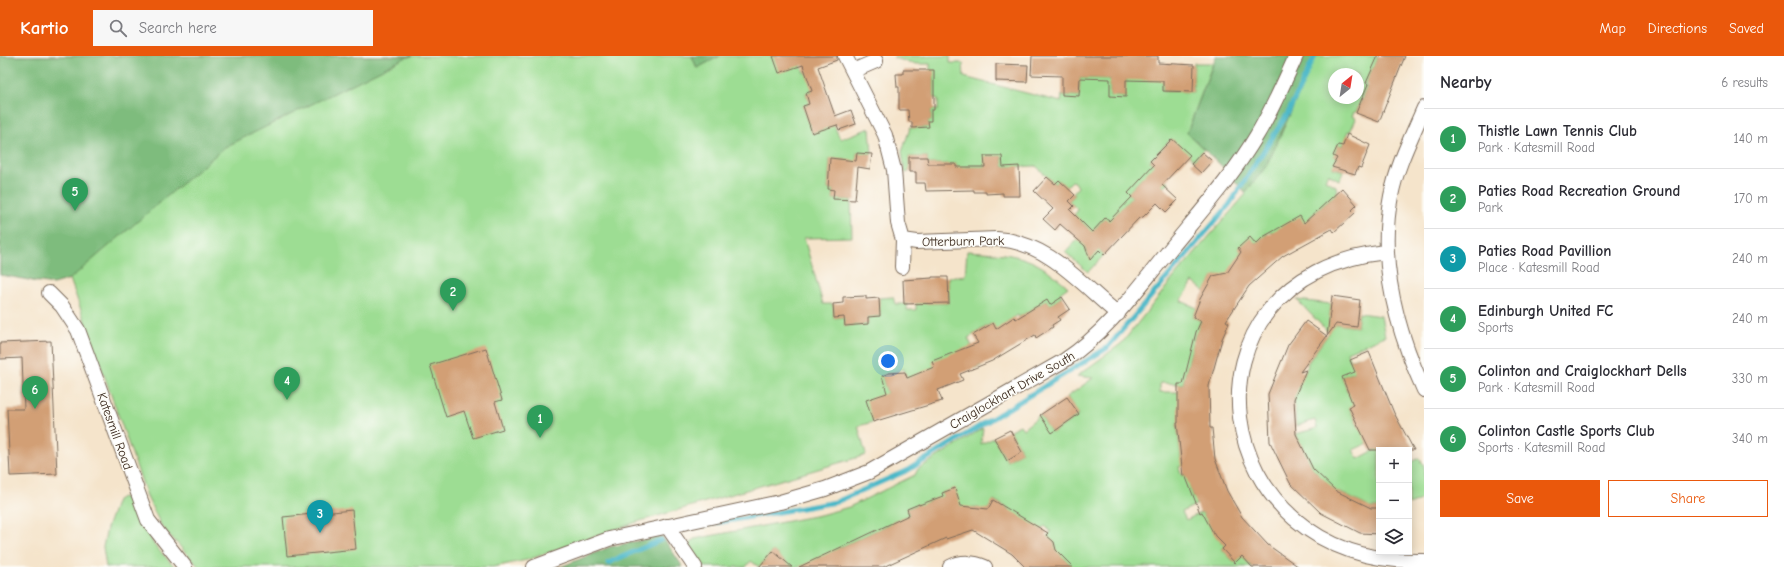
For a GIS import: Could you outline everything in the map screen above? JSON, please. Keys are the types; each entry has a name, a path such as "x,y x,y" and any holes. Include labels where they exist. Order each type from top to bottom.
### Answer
{"street":[{"name":"Otterburn Park","path":"845,56 885,135 894,170 898,223 903,240 902,267"},
{"name":"Craiglockhart Drive South","path":"667,526 780,502 825,489 869,472 1065,360 1094,338 1118,314 1237,165 1257,135 1275,103 1296,56"},
{"path":"853,70 876,61"},
{"path":"1423,383 1409,354 1394,301 1386,252 1388,211 1391,194 1403,158 1424,108"},
{"name":"Otterburn Park","path":"903,240 917,242 997,239 1023,243 1043,252 1059,262 1118,314"},
{"path":"1386,252 1352,258 1319,271 1299,284 1277,304 1257,333 1244,365 1238,400 1240,435 1249,464 1259,485 1280,513 1306,536 1338,553 1360,560 1390,564 1424,561"},
{"name":"Katesmill Road","path":"49,293 62,306 78,330 148,520 185,567"},
{"path":"534,567 609,539 667,526 695,567"},
{"path":"950,567 965,563 974,563 985,567"}],"green space":[{"path":"0,56 692,56 697,68 720,56 773,56 801,65 804,73 814,68 820,88 806,93 809,104 803,106 812,133 834,125 840,139 870,128 872,154 857,153 856,167 849,160 830,159 828,189 834,190 833,199 851,200 852,237 804,238 823,304 833,304 834,318 844,317 845,326 868,324 868,317 880,316 879,298 893,297 895,304 907,304 907,310 916,310 916,303 949,303 948,277 965,276 967,251 998,253 1022,258 1044,268 1068,287 1060,293 1062,297 1050,305 1047,300 1019,317 1018,315 996,329 992,323 968,338 981,366 975,368 934,367 912,394 904,369 882,376 887,393 873,422 858,426 866,455 637,522 527,560 493,567 199,567 162,527 148,499 70,279 36,282 13,276 0,275"},
{"path":"0,56 412,56 405,58 225,147 70,279 53,284 0,275"},
{"path":"692,56 720,56 697,68"},
{"path":"894,56 950,56 950,63 963,63 964,77 1061,102 1062,95 1079,96 1080,78 1110,79 1110,96 1125,97 1126,80 1163,71 1163,91 1193,92 1194,63 1213,63 1187,133 1204,149 1194,160 1171,139 1150,161 1168,178 1166,180 1169,183 1164,188 1142,178 1128,193 1132,197 1109,222 1105,218 1090,234 1086,244 1088,254 1099,250 1104,255 1088,272 1065,252 1088,228 1074,215 1078,210 1069,201 1075,195 1073,193 1078,187 1075,182 1072,181 1066,187 1059,180 1055,184 1036,166 1003,167 1002,156 985,156 985,167 966,167 956,180 956,164 928,164 927,157 909,157 909,172 905,173 902,152 910,128 928,127 928,121 931,121 931,110 938,110 938,99 934,98 934,77 930,77 930,64 916,64 894,58"},
{"path":"1216,56 1316,56 1267,165 1245,193 1226,170 1187,133"},
{"path":"1316,56 1378,56 1365,86 1367,87 1364,94 1364,68 1328,68 1328,104 1360,104 1356,112 1354,112 1352,116 1356,119 1350,132 1348,131 1342,146 1338,145 1334,156 1337,158 1333,168 1344,171 1339,180 1328,174 1325,180 1336,186 1337,193 1310,217 1315,223 1270,231 1256,244 1250,238 1238,248 1244,254 1224,279 1218,275 1213,277 1209,284 1212,297 1193,282 1181,301 1197,308 1193,317 1201,321 1192,343 1183,384 1160,383 1160,392 1182,392 1183,422 1177,423 1181,458 1189,464 1179,467 1182,476 1192,473 1190,487 1194,498 1201,495 1203,501 1182,512 1186,520 1202,512 1219,540 1225,546 1222,549 1235,563 1242,556 1252,567 1068,567 1070,564 1065,559 1049,552 1055,546 1054,542 1048,539 1040,543 1051,532 1045,526 1033,537 1003,520 1009,509 994,500 976,527 979,508 972,507 968,528 954,489 942,493 945,501 932,500 925,503 922,509 918,504 907,509 909,515 841,547 808,567 791,567 773,551 759,567 751,561 746,567 705,567 690,549 689,545 694,539 820,515 849,507 915,475 918,469 983,428 981,444 994,438 1007,461 1022,452 1010,430 1020,425 1023,429 1040,415 1052,433 1079,415 1067,397 1093,378 1077,376 1122,343 1179,271 1246,194 1245,193 1267,165"},
{"path":"1297,300 1331,304 1329,323 1357,327 1359,313 1381,316 1385,336 1347,352 1350,360 1357,357 1362,369 1342,377 1347,391 1355,388 1361,402 1349,407 1358,426 1377,439 1353,450 1358,459 1376,449 1376,508 1366,508 1367,506 1337,491 1327,505 1331,487 1312,468 1296,434 1317,428 1315,420 1296,426 1294,397 1308,365 1307,364 1329,333"},
{"path":"1419,458 1424,466 1424,498 1412,504 1412,483 1412,462"},
{"path":"122,497 132,500 154,545 175,567 106,567 103,547 107,528 117,500"},
{"path":"662,536 683,567 560,567 610,547"}],"building":[{"path":"773,56 837,56 837,60 818,67 835,116 851,110 856,124 839,130 837,125 812,133 803,106 809,104 806,93 812,91 803,65 779,73"},
{"path":"1032,56 1158,56 1158,63 1194,65 1193,92 1163,91 1163,81 1126,80 1126,97 1110,96 1110,79 1080,78 1079,96 1062,95 1062,76 1031,75"},
{"path":"1378,56 1405,56 1379,122 1356,113 1360,104 1364,104 1364,94 1368,84 1366,83"},
{"path":"996,64 1028,65 1027,82 996,81"},
{"path":"903,70 934,70 934,110 931,110 931,121 928,121 929,127 912,128 912,122 909,122 908,110 899,110 899,87 897,87 896,74 903,74"},
{"path":"1347,134 1370,145 1361,168 1358,167 1355,174 1332,167 1337,158 1333,156 1338,145 1343,146"},
{"path":"1172,139 1190,155 1162,185 1178,200 1166,212 1157,203 1143,217 1139,218 1104,255 1099,250 1090,260 1085,246 1060,224 1055,230 1043,219 1053,209 1034,191 1047,177 1055,184 1059,180 1075,195 1069,201 1074,206 1070,210 1092,232 1105,218 1109,221 1132,197 1128,193 1154,165 1150,161"},
{"path":"1202,152 1212,161 1201,173 1191,164"},
{"path":"857,153 872,154 870,169 858,167 855,200 833,199 834,190 828,189 830,158 856,161"},
{"path":"984,156 1002,156 1003,167 1019,166 1020,196 1003,196 1003,193 986,194 986,192 974,192 974,190 926,191 925,183 916,183 916,172 909,172 909,157 927,157 928,164 956,164 956,167 985,167"},
{"path":"1342,188 1357,205 1352,210 1355,213 1334,232 1332,229 1283,256 1249,286 1226,321 1229,323 1222,339 1209,386 1210,428 1212,428 1215,459 1227,491 1242,517 1268,545 1299,567 1252,567 1242,556 1235,563 1222,549 1225,546 1215,536 1202,512 1200,513 1185,475 1183,476 1177,423 1178,384 1183,384 1196,332 1201,321 1193,317 1200,299 1213,276 1227,273 1241,252 1238,248 1250,237 1256,244 1263,237 1300,216 1304,223"},
{"path":"948,277 949,303 904,304 903,280"},
{"path":"866,296 866,299 879,298 880,316 868,317 868,324 845,326 844,317 834,318 833,304 843,303 843,297"},
{"path":"1332,296 1360,300 1357,327 1336,324 1327,336"},
{"path":"1062,297 1070,309 1058,317 1060,320 1052,325 1053,327 1036,338 1035,335 992,361 960,374 963,380 938,390 942,401 873,422 866,400 887,393 882,376 889,373 905,372 907,378 934,367 932,361 978,343 973,335 993,323 996,329 1014,317 1016,319 1047,300 1050,305"},
{"path":"1306,321 1327,336 1300,372 1306,370 1294,399 1296,434 1313,469 1336,491 1371,508 1376,508 1376,534 1360,533 1321,513 1290,483 1270,442 1268,394 1288,345"},
{"path":"51,341 57,474 10,476 7,409 24,409 22,358 0,359 0,343"},
{"path":"486,348 502,400 495,402 503,429 473,438 464,411 446,417 430,365"},
{"path":"1369,352 1394,413 1414,450 1412,450 1412,447 1376,447 1376,450 1370,450 1349,407 1353,405 1342,377 1355,372 1350,360"},
{"path":"1067,397 1079,414 1052,433 1040,415"},
{"path":"1010,430 1022,452 1007,461 994,438"},
{"path":"955,488 961,506 988,509 993,500 1048,533 1046,535 1054,542 1056,550 1073,567 1025,567 1012,554 973,530 946,538 883,567 799,567 909,515 907,509 943,496 942,493"},
{"path":"352,510 356,549 287,556 283,517"},
{"path":"773,551 792,567 759,567"}],"waterway":[{"path":"705,525 836,502 908,470 1107,348 1229,205 1288,113 1315,56"},
{"path":"608,563 661,540"}],"place":[{"name":"Colinton and Craiglockhart Dells","path":"75,211"},
{"name":"Paties Road Recreation Ground","path":"453,311"},
{"name":"Edinburgh United FC","path":"287,400"},
{"name":"Colinton Castle Sports Club","path":"35,409"},
{"name":"Thistle Lawn Tennis Club","path":"540,438"},
{"name":"Paties Road Pavillion","path":"320,533"}]}
